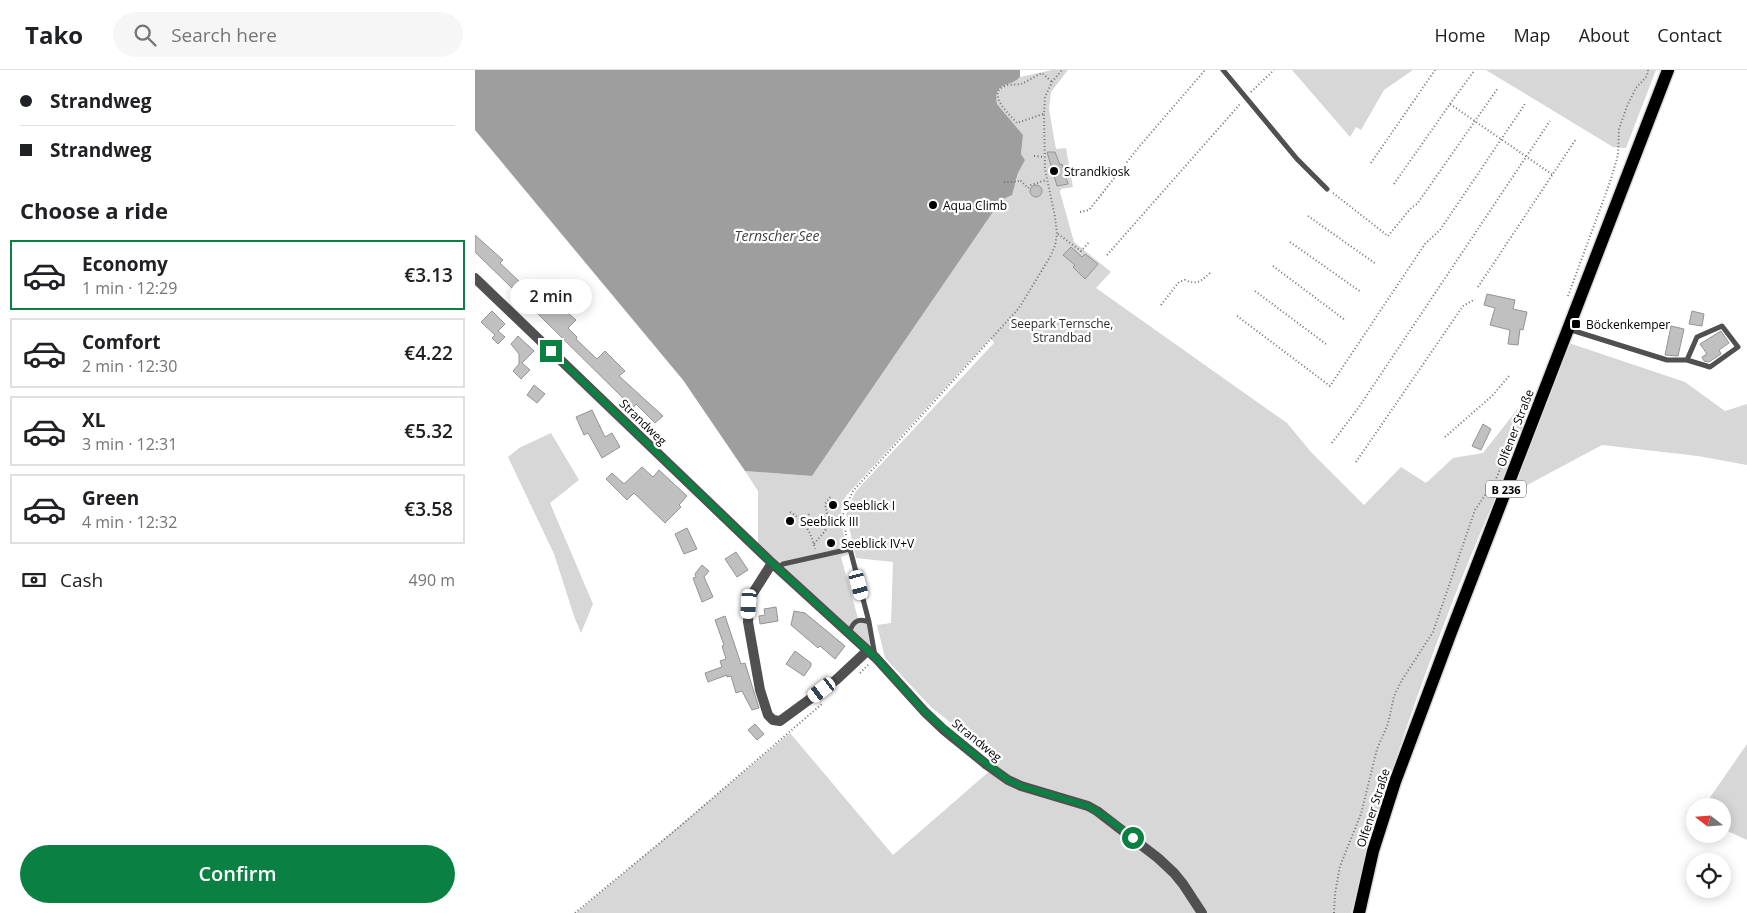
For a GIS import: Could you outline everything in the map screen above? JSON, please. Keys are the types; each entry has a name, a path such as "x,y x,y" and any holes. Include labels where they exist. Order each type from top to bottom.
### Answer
{"main road":[{"name":"Olfener Straße","path":"1359,913 1373,851 1395,782 1668,70"}],"street":[{"name":"Strandweg","path":"475,278 775,565 871,654 924,711 987,765 1008,780 1021,786 1088,806 1107,818 1174,874 1202,913"},
{"path":"775,565 753,593 749,604 748,622 760,690 768,715 773,720 780,721 871,654"}],"lane":[{"path":"1223,70 1297,158 1327,189"},
{"path":"1568,329 1667,360 1687,360 1710,367 1738,347 1722,326 1697,338 1687,360"},
{"path":"775,565 850,549 869,622 871,654"},
{"path":"849,634 855,621 862,619 869,622"}],"path":[{"path":"850,549 846,538 843,513 853,491 1019,308 1055,246 1057,234 1055,217 1046,180 1044,158 1044,114 1045,97 1052,82 1062,70"},
{"path":"1080,212 1089,210 1138,148 1205,70"},
{"path":"1107,255 1246,98 1274,70"},
{"path":"1371,163 1435,70"},
{"path":"1567,298 1610,182 1618,155 1619,129 1627,106 1636,88 1647,76 1648,70"},
{"path":"1394,184 1474,71"},
{"path":"1044,114 1017,123 998,101 999,95 1001,89 1005,86 1020,84 1042,73 1052,82"},
{"path":"1327,189 1388,236 1411,208 1417,204 1498,88"},
{"path":"1450,104 1553,175"},
{"path":"1237,316 1330,386 1425,244 1440,230 1525,104"},
{"path":"1332,443 1359,407 1550,121"},
{"path":"1479,287 1576,139"},
{"path":"1034,156 1044,158"},
{"path":"1004,182 1017,182 1020,180 1028,188 1031,184 1046,180"},
{"path":"1308,216 1377,264"},
{"path":"1057,234 1081,252 1090,241"},
{"path":"1290,242 1361,292"},
{"path":"1273,266 1345,320"},
{"path":"1161,305 1179,282 1185,280 1193,284 1200,283 1211,272"},
{"path":"1255,291 1327,344"},
{"path":"1356,462 1463,306 1475,299"},
{"path":"1445,437 1491,396 1509,376"},
{"path":"1334,913 1339,866 1361,814 1377,749 1388,724 1394,696 1433,632 1475,510 1496,480 1510,445"},
{"path":"814,544 828,528 829,518 825,504 831,496"},
{"path":"790,512 806,524 817,556"},
{"path":"806,524 809,514"},
{"path":"859,674 871,654"},
{"path":"575,913 830,698"}],"green space":[{"name":"Seepark Ternsche, Strandbad","path":"1052,70 1068,70 1051,92 1049,109 1056,149 1066,148 1073,187 1061,189 1060,192 1074,242 1111,272 1096,288 1287,423 1311,452 1364,505 1401,467 1426,483 1453,458 1483,453 1527,397 1536,401 1464,574 1403,736 1360,877 1351,913 576,913 790,733 893,855 1000,762 931,707 885,658 877,625 891,623 893,562 856,558 846,514 856,491 994,343 991,338 846,496 843,503 841,517 849,554 841,557 859,622 867,622 870,646 758,544 758,491 745,471 812,476 1001,199 1016,183 1018,173 1025,160 1021,154 1023,135 997,104 997,91 1020,77"},
{"path":"1292,70 1413,70 1384,90 1361,130 1356,127 1350,137"},
{"path":"1486,70 1656,70 1626,148 1613,147"},
{"path":"1563,341 1685,382 1725,411 1747,404 1747,465 1698,456 1602,445 1503,498"},
{"path":"551,433 579,480 550,503 593,604 581,633 554,554 508,457 519,448"},
{"path":"1747,744 1747,840 1731,833 1731,798 1710,798"}],"water":[{"name":"Ternscher See","path":"475,70 1020,70 1020,77 1000,88 996,96 997,104 1023,135 1021,154 1025,160 1018,173 1012,195 1001,200 812,476 745,471 683,380 475,130"}],"building":[{"path":"1047,152 1055,152 1060,165 1062,164 1068,184 1057,186"},
{"path":"1038,185 1041,186 1041,196 1034,197 1031,196 1030,189 1031,186"},
{"path":"475,235 503,260 500,263 522,284 525,281 557,312 562,308 576,320 568,328 577,337 576,339 597,359 605,351 625,371 619,376 663,416 655,423 636,404 633,408 475,252"},
{"path":"1071,247 1082,257 1085,254 1098,264 1085,279 1073,267 1075,265 1063,255"},
{"path":"1487,294 1515,300 1513,309 1527,312 1523,330 1520,329 1518,345 1508,344 1510,330 1490,325 1495,308 1484,305"},
{"path":"492,311 505,324 498,331 505,337 498,344 492,338 495,335 481,322"},
{"path":"1692,311 1704,314 1702,326 1689,324"},
{"path":"1671,326 1684,329 1678,356 1665,355"},
{"path":"1721,331 1729,343 1719,350 1721,354 1709,362 1704,361 1702,357 1707,354 1700,344"},
{"path":"518,336 534,351 522,363 530,370 521,379 513,371 519,364 519,354 511,344"},
{"path":"534,385 545,394 537,403 527,395"},
{"path":"592,410 605,437 612,433 620,447 602,458 588,433 584,435 576,417"},
{"path":"1483,424 1491,429 1481,450 1472,446"},
{"path":"642,467 653,477 659,470 687,496 679,505 681,507 665,523 634,493 627,500 606,479 612,473 624,484"},
{"path":"687,528 697,549 684,554 675,534"},
{"path":"736,552 748,570 737,577 725,559"},
{"path":"702,565 709,571 704,577 713,597 702,602 693,578 696,577 695,574"},
{"path":"776,607 778,621 760,624 759,616 765,615 764,609"},
{"path":"794,611 805,613 845,646 835,659 820,646 818,648 791,625"},
{"path":"725,616 741,664 745,663 759,708 752,710 742,691 736,693 731,676 727,677 727,675 708,682 705,673 722,667 720,661 726,659 722,646 724,645 715,620"},
{"path":"795,651 811,663 804,676 786,664"},
{"path":"755,724 764,734 757,740 748,730"}],"place":[{"name":"Strandkiosk","path":"1054,171"},
{"name":"Aqua Climb","path":"933,205"},
{"name":"Böckenkemper","path":"1576,324"},
{"name":"Seeblick I","path":"833,505"},
{"name":"Seeblick III","path":"790,521"},
{"name":"Seeblick IV+V","path":"831,543"}],"route":[{"path":"551,351 772,563 876,658 944,730 1008,780 1021,786 1088,806 1133,838"}]}
